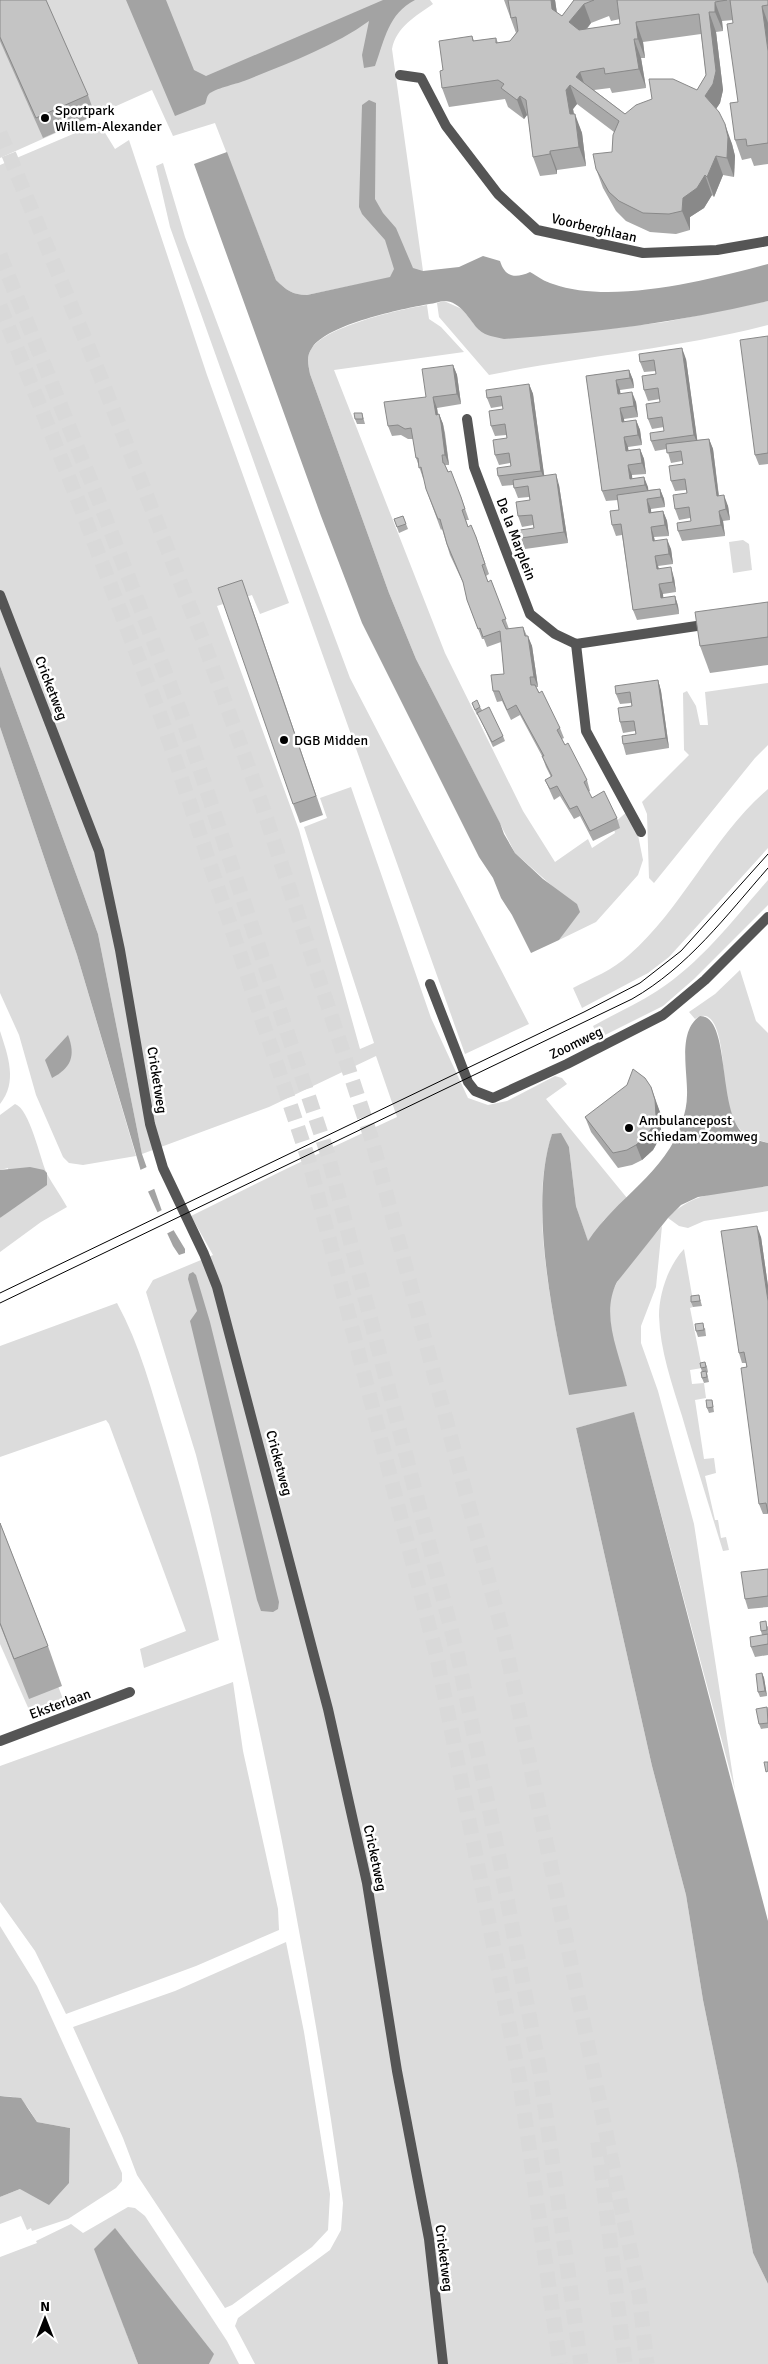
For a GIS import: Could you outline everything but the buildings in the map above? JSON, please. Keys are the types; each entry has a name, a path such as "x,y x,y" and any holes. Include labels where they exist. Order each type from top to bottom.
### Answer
{"street":[{"name":"Voorberghlaan","path":"400,75 421,78 451,134 498,194 537,230 643,254 717,250 768,241"},
{"name":"De la Marplein","path":"467,419 474,467 530,614 555,634 576,644"},
{"name":"Cricketweg","path":"0,595 100,851 120,950 150,1124 163,1168 204,1254 217,1288 328,1709 367,1883 397,2071 429,2239 443,2364"},
{"path":"641,832 586,731 576,644 722,622"},
{"name":"Zoomweg","path":"430,984 468,1082 475,1091 493,1098 567,1064 663,1015 705,980 768,917"},
{"name":"Eksterlaan","path":"0,1741 130,1692"}],"shaded area":[{"path":"0,0 430,0 433,4 402,28 394,41 392,49 423,271 307,295 294,293 287,289 276,280 215,123 173,136 152,90 0,158"},
{"path":"126,0 166,0 194,70 206,76 383,0 415,0 399,12 393,20 375,66 364,68 362,55 369,21 340,39 309,54 244,81 220,88 208,95 205,104 175,116"},
{"path":"369,100 376,103 375,199 383,213 396,228 413,268 423,271 459,267 483,256 500,261 505,270 511,275 515,276 530,272 553,284 577,290 603,292 660,288 690,283 768,264 768,301 703,315 604,330 504,339 482,332 455,304 442,301 384,314 348,325 320,339 309,354 310,374 389,593 416,659 515,853 543,879 577,904 580,912 559,940 531,953 512,915 501,898 493,878 479,857 362,623 321,516 194,164 227,152 276,280 283,287 298,294 307,295 390,277 394,269 385,240 362,214 359,207 362,105"},
{"path":"99,123 115,149 129,140 207,375 289,603 260,614 252,595 217,606 299,830 360,1049 374,1043 304,827 327,818 320,798 351,787 431,1018 468,1098 488,1105 507,1101 555,1076 562,1078 567,1084 546,1099 627,1198 604,1220 588,1242 576,1206 569,1147 552,1135 542,1188 542,1217 547,1277 562,1361 627,1386 613,1340 609,1303 621,1276 662,1226 656,1287 641,1326 641,1343 658,1391 694,1524 735,1790 634,1413 576,1428 652,1766 686,1895 703,2000 753,2253 768,2284 768,2364 255,2364 235,2326 238,2318 330,2250 341,2230 343,2203 301,1940 267,1766 196,1455 146,1292 153,1280 213,1255 191,1216 397,1117 376,1056 269,1107 142,1154 98,934 0,666 0,165"},
{"path":"163,163 185,237 350,678 529,1024 465,1054 170,227 156,166"},
{"path":"444,301 462,309 480,331 599,330 665,322 768,301 768,325 698,340 489,375 439,317 437,303"},
{"path":"427,305 429,319 441,327 464,352 334,370 445,653 523,811 555,862 588,839 592,848 615,833 613,824 630,809 634,815 643,860 638,875 596,922 559,940 564,932 560,893 515,853 416,659 389,593 310,374 309,354 320,340 365,320"},
{"path":"743,540 749,544 752,570 733,573 729,542"},
{"path":"0,666 98,934 142,1154 162,1211 185,1249 185,1253 179,1255 145,1185 77,955 0,727"},
{"path":"768,683 768,745 755,758 654,883 649,878 647,814 642,802 689,755 684,750 683,693 687,691 696,706 700,725 708,725 705,692"},
{"path":"0,727 77,955 136,1156 83,1165 69,1163 63,1157 36,1095 19,1035 0,993"},
{"path":"768,789 768,848 669,957 648,973 582,1008 573,988 616,965 648,936 666,916 731,828"},
{"path":"768,880 768,905 694,979 663,1006 599,1038 593,1026 649,996 673,980 716,940"},
{"path":"740,970 756,1021 768,1033 768,1143 746,1134 736,1124 730,1111 725,1087 722,1054 716,1028 711,1020 704,1016 695,1019 689,1012 715,994"},
{"path":"700,1016 710,1020 716,1031 730,1105 735,1121 746,1135 755,1140 768,1143 768,1186 698,1197 681,1205 668,1218 617,1282 612,1295 610,1307 613,1334 627,1386 569,1395 551,1299 543,1229 542,1195 545,1163 552,1134 561,1133 569,1147 576,1206 588,1241 612,1211 653,1171 675,1140 687,1102 685,1052 688,1031"},
{"path":"0,1031 8,1059 10,1078 9,1087 0,1104"},
{"path":"68,1035 72,1049 70,1061 64,1070 52,1078 45,1060"},
{"path":"15,1104 20,1108 30,1124 47,1174 67,1207 41,1222 0,1252 0,1218 14,1207 8,1168 0,1170 0,1115"},
{"path":"30,1167 44,1170 47,1173 47,1185 0,1218 0,1170"},
{"path":"768,1186 768,1211 704,1221 688,1228 679,1226 668,1218 689,1202 701,1197 714,1193"},
{"path":"684,1249 693,1301 693,1307 690,1308 702,1368 690,1370 692,1384 704,1383 706,1398 695,1400 704,1459 714,1458 716,1473 705,1476 715,1520 718,1520 721,1538 726,1537 729,1550 723,1551 671,1379 660,1329 659,1308 663,1290 673,1264"},
{"path":"193,1272 196,1275 210,1322 279,1602 278,1609 273,1612 261,1611 257,1600 190,1321 197,1311 188,1279 189,1274"},
{"path":"117,1303 139,1352 156,1403 181,1488 219,1640 144,1668 140,1649 186,1631 109,1424 106,1420 0,1457 0,1346"},
{"path":"634,1412 768,1921 768,2284 753,2253 703,2000 686,1895 652,1766 576,1428"},
{"path":"0,1535 63,1699 30,1712 0,1644"},
{"path":"233,1682 243,1751 278,1909 279,1930 196,1966 66,2014 35,1951 0,1902 0,1766"},
{"path":"0,1926 37,1986 122,2173 122,2181 116,2188 68,2219 32,2231 31,2228 27,2230 21,2216 0,2224 0,2197 20,2189 70,2128 37,2122 30,2110 19,2099 0,2096"},
{"path":"286,1942 304,2032 330,2194 328,2230 312,2247 232,2305 225,2308 137,2175 123,2138 73,2027 175,1991"},
{"path":"0,2096 21,2098 37,2122 70,2128 69,2183 49,2205 20,2189 0,2197"},
{"path":"128,2207 135,2208 145,2216 227,2341 239,2364 209,2364 213,2354 115,2229 95,2249 138,2364 0,2364 0,2257 37,2243 36,2241 71,2224 83,2233"},
{"path":"115,2228 214,2354 209,2364 138,2364 94,2249"}],"pier":[{"path":"149,1166 156,1188 145,1193 138,1171"},
{"path":"164,1209 176,1229 164,1235 154,1214"}],"tunnel":[{"path":"0,133 97,368 204,643 260,799 372,1140 504,1638 639,2293 647,2364"},
{"path":"0,255 99,501 181,713 328,1155 457,1652 540,2072 581,2364"},
{"path":"0,306 81,508 162,720 309,1161 437,1657 519,2076 560,2364"},
{"path":"598,2142 625,2364"}],"tram line":[{"path":"0,1293 584,1012 640,983 681,951 768,854"},
{"path":"0,1303 632,999 671,972 689,956 768,868"}],"place":[{"name":"Sportpark Willem-Alexander","path":"45,118"},
{"name":"DGB Midden","path":"284,740"},
{"name":"Ambulancepost Schiedam Zoomweg","path":"629,1128"}]}
